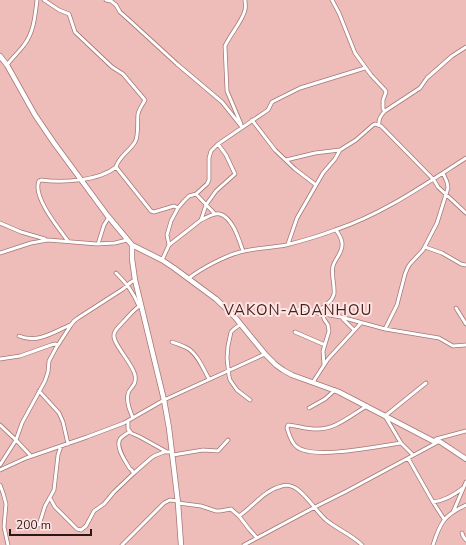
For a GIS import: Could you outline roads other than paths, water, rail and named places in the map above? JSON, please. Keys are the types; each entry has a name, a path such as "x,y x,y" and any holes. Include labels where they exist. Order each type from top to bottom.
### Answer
{"main road":[{"path":"0,56 7,65 44,128 80,180 132,245 162,260 189,278 216,299 241,324 265,354 283,370 292,375 335,390 433,441 439,441 466,459"},
{"path":"132,245 135,280 140,306 164,400 178,502 181,545"}],"street":[{"path":"7,65 24,45 31,33 35,20 37,0"},
{"path":"44,0 58,10 69,14 75,32 112,67 122,74 145,100 138,114 139,119 136,142 123,155 116,167 99,176 80,180 41,180 37,183 40,200 68,241"},
{"path":"106,0 111,0 120,12 177,64 222,102 242,127"},
{"path":"242,127 227,91 225,46 227,40 244,14 246,8 245,0"},
{"path":"332,0 339,13 355,53 386,92 383,100 383,109 385,111"},
{"path":"379,125 379,118 385,111 420,88 427,78 452,56 466,47"},
{"path":"169,245 167,235 178,208 189,196 196,194 207,184 209,180 209,158 211,151 218,144 268,110 272,102 300,88 366,68"},
{"path":"252,120 271,146 316,186"},
{"path":"286,160 315,153 340,150 356,140 373,125 379,125 434,180 438,187 466,213"},
{"path":"201,220 206,205 216,191 235,174 226,155 218,144"},
{"path":"288,244 297,218 323,173 335,159 340,150"},
{"path":"189,278 199,271 223,259 243,251 272,248 288,244 336,230 369,216 434,180 466,158"},
{"path":"116,167 151,211 154,212 170,208 172,206 178,208"},
{"path":"385,330 397,305 408,267 425,247 438,222 448,188 443,173"},
{"path":"196,194 215,214"},
{"path":"162,260 169,245 201,220 215,214 220,214 229,221 235,229 243,251"},
{"path":"98,244 104,225 109,217"},
{"path":"0,223 21,232 48,240"},
{"path":"298,309 309,310 323,308 334,296 332,274 333,264 342,248 340,236 336,230"},
{"path":"0,253 30,243 48,240 98,244 115,243 127,240"},
{"path":"425,247 440,252 461,264 466,265"},
{"path":"116,273 128,285 140,306 114,332 113,336 135,374 135,384 128,394 128,404 133,418"},
{"path":"0,465 16,440 22,423 45,381 50,361 71,324 123,290 135,280"},
{"path":"456,308 466,324"},
{"path":"309,310 312,312 341,317 385,330 435,337 453,346 466,345"},
{"path":"322,314 329,331 323,351 324,365"},
{"path":"341,317 354,330"},
{"path":"313,382 328,359 361,323"},
{"path":"19,336 34,339 71,324"},
{"path":"241,324 231,332 227,358 228,371 230,380 237,390 250,400"},
{"path":"295,332 325,345"},
{"path":"172,342 192,351 209,379"},
{"path":"0,359 20,356 51,345 58,345"},
{"path":"0,470 31,456 105,431 128,421 164,400 265,354"},
{"path":"413,455 401,442 385,416 426,383"},
{"path":"309,408 335,390"},
{"path":"40,391 59,413 63,422 68,444"},
{"path":"367,406 334,426 327,428 318,430 288,425 287,428 296,447 316,453 401,442"},
{"path":"128,421 131,434 171,453"},
{"path":"0,425 31,456"},
{"path":"433,441 466,431"},
{"path":"130,432 120,438 118,443 130,469 134,473"},
{"path":"50,498 55,507 77,529 80,530 86,526 94,511 104,504 114,492 154,456 203,450 218,451 228,440"},
{"path":"244,545 439,441"},
{"path":"39,525 45,506 54,490 58,455 61,446"},
{"path":"408,458 444,519"},
{"path":"453,512 466,482"},
{"path":"0,485 6,504 4,530 8,545"},
{"path":"239,516 262,496 272,490 286,485 297,489 326,520 362,545"},
{"path":"433,502 449,498 463,488"},
{"path":"122,545 164,503 170,500 201,506 220,512 231,509 239,516 257,538"},
{"path":"432,545 444,519 466,505"},
{"path":"0,525 4,519"},
{"path":"462,533 462,536 466,540"}],"district":[{"name":"VAKON-ADANHOU","path":"298,310"}]}
